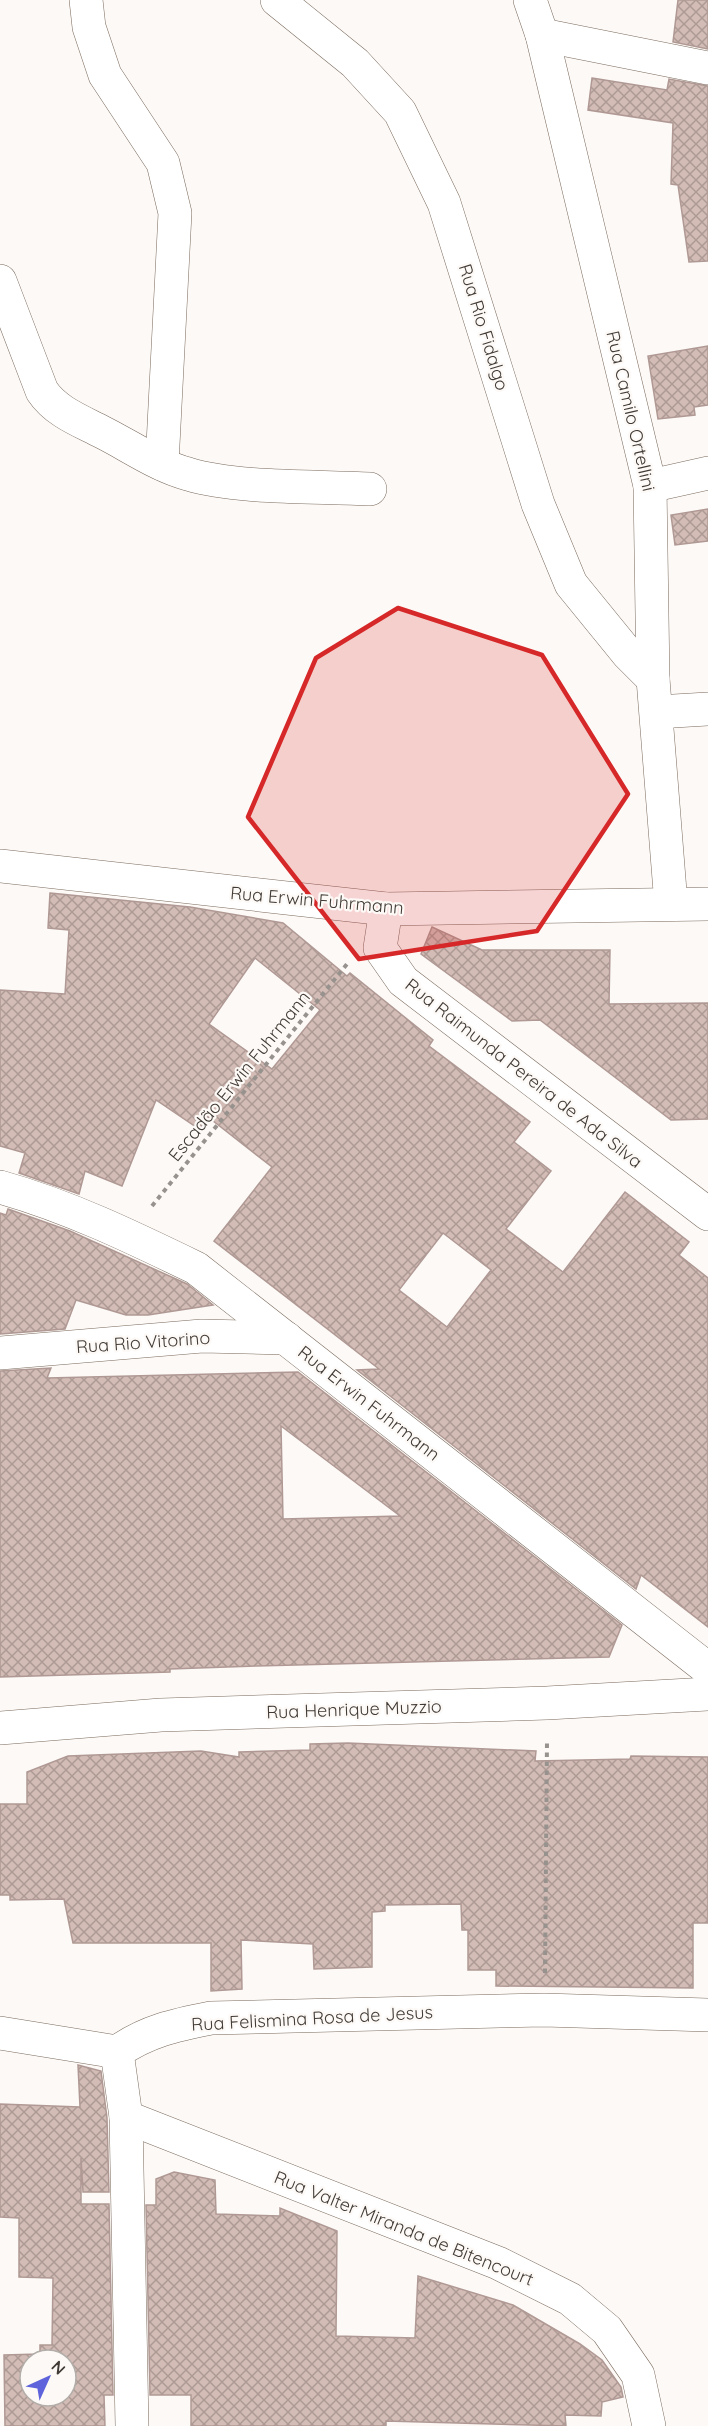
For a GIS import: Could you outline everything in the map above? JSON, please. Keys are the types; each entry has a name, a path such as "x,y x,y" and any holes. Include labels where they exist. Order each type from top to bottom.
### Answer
{"street":[{"path":"86,0 89,27 105,75 163,163 175,213 162,464"},
{"name":"Rua Rio Fidalgo","path":"277,0 355,63 400,112 444,203 477,302 538,504 571,584 628,654 653,680"},
{"name":"Rua Camilo Ortellini","path":"530,0 542,35 650,486 653,680 671,904"},
{"path":"542,35 708,68"},
{"path":"0,281 42,392 48,400 64,412 162,464 189,475 236,482 370,489"},
{"path":"650,486 708,473"},
{"path":"657,711 708,709"},
{"name":"Rua Erwin Fuhrmann","path":"0,866 386,909 708,904"},
{"path":"380,948 386,909"},
{"name":"Rua Raimunda Pereira de Ada Silva","path":"380,948 403,981 708,1214"},
{"name":"Rua Erwin Fuhrmann","path":"0,1187 36,1197 129,1235 196,1268 708,1670"},
{"name":"Rua Rio Vitorino","path":"0,1353 202,1336 286,1338"},
{"name":"Rua Henrique Muzzio","path":"0,1728 161,1715 547,1702 708,1694"},
{"name":"Rua Felismina Rosa de Jesus","path":"117,2052 135,2039 162,2027 211,2018 544,2010 708,2015"},
{"path":"0,2033 117,2052 126,2117 132,2426"},
{"name":"Rua Valter Miranda de Bitencourt","path":"126,2117 498,2263 570,2299 607,2330 638,2375 650,2426"}],"path":[{"name":"Escadão Erwin Fuhrmann","path":"129,1235 354,955 380,948"},
{"path":"544,2010 547,1702"}],"highlighted area":[{"path":"398,608 542,655 628,794 537,931 359,959 248,817 316,658"}],"building":[{"path":"678,0 708,0 708,49 673,42"},
{"path":"592,78 667,90 669,79 708,86 708,261 689,262 678,185 671,184 673,123 588,110"},
{"path":"708,346 708,405 694,407 695,415 658,419 648,356"},
{"path":"708,509 708,541 675,545 671,515"},
{"path":"50,893 190,907 283,923 347,976 350,973 433,1040 429,1046 530,1122 514,1142 551,1171 506,1229 563,1272 625,1192 689,1242 679,1255 708,1278 708,1627 641,1575 636,1589 357,1370 379,1369 214,1241 272,1167 208,1117 199,1129 156,1100 122,1186 85,1171 79,1194 19,1173 25,1153 0,1146 0,990 65,994 69,930 48,928","holes":["255,958 320,1010 272,1069 209,1024","443,1233 491,1270 447,1327 399,1290"]},
{"path":"432,927 482,950 610,950 609,1004 708,1003 708,1119 671,1120 540,1020 512,1021 421,954"},
{"path":"8,1209 70,1231 187,1284 213,1305 148,1315 126,1315 76,1300 65,1329 0,1334 0,1213 6,1215"},
{"path":"51,1368 47,1378 298,1372 622,1625 609,1657 257,1666 170,1669 170,1672 0,1677 0,1371","holes":["281,1426 400,1516 283,1519"]},
{"path":"348,1743 536,1751 535,1761 630,1759 631,1756 708,1757 708,1923 693,1923 693,1988 496,1986 496,1970 468,1970 468,1930 462,1930 461,1904 385,1905 385,1911 372,1912 372,1967 314,1969 313,1944 241,1940 242,1989 211,1991 211,1943 73,1943 64,1899 10,1900 10,1895 0,1895 0,1804 27,1804 27,1772 68,1756 201,1751 239,1757 239,1752 310,1750 310,1744"},
{"path":"78,2065 101,2071 107,2118 109,2192 83,2192 81,2158 81,2204 109,2204 113,2395 104,2395 105,2426 5,2426 4,2355 18,2355 18,2408 78,2408 78,2348 40,2348 40,2345 52,2345 53,2278 19,2277 19,2218 0,2217 0,2104 80,2107"},
{"path":"174,2172 215,2180 216,2214 280,2216 280,2208 337,2231 336,2336 415,2338 418,2276 513,2305 580,2344 602,2360 621,2387 623,2397 602,2402 601,2416 565,2415 566,2426 386,2421 386,2426 191,2426 191,2395 150,2395 146,2205 156,2205 156,2179"}]}
